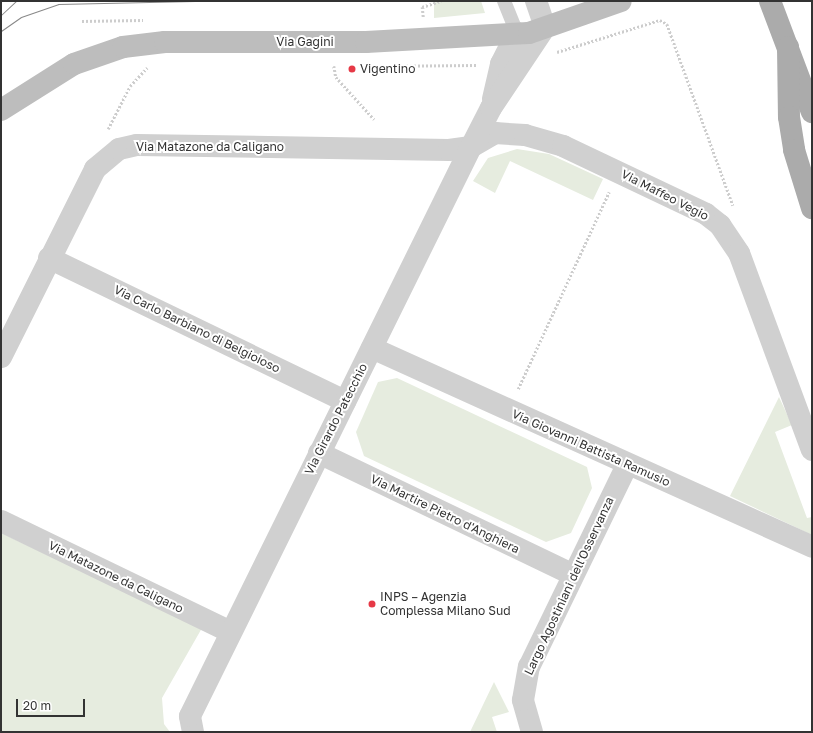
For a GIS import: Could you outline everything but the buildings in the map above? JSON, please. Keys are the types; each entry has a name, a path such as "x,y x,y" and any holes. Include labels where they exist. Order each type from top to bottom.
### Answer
{"main road":[{"path":"770,1 812,112"},
{"path":"788,47 789,117 794,150 812,208"}],"street":[{"path":"536,1 545,27"},
{"name":"Via Gagini","path":"1,110 74,64 123,48 165,42 366,42 517,33 545,27 621,1"},
{"name":"Via Girardo Patecchio","path":"193,732 190,716 471,147 491,108 527,58 545,27"},
{"name":"Via Girardo Patecchio","path":"491,108 500,64 517,33"},
{"name":"Via Maffeo Vegio","path":"471,147 495,133 525,135 563,146 706,214 733,243 812,450"},
{"name":"Via Matazone da Caligano","path":"1,357 49,258 95,169 106,158 125,148 137,145 449,150 471,147"},
{"name":"Via Carlo Barbiano di Belgioioso","path":"49,258 345,400"},
{"name":"Via Giovanni Battista Ramusio","path":"372,348 626,465 812,547"},
{"name":"Via Martire Pietro d'Anghiera","path":"319,453 572,574"},
{"name":"Largo Agostiniani dell'Osservanza","path":"532,732 523,700 523,685 572,574 626,465"},
{"name":"Via Matazone da Caligano","path":"1,521 231,632"}],"lane":[{"path":"504,1 517,33"}],"path":[{"path":"527,58 601,40 660,20"},
{"path":"104,137 140,72 154,64"},
{"path":"366,66 500,64"},
{"path":"328,66 342,66"},
{"path":"334,66 336,77 374,119"},
{"path":"517,391 618,171"}],"shaded area":[{"path":"434,1 481,1 485,13 434,18"},
{"path":"517,149 549,154 603,179 593,200 510,161 495,193 473,181 488,158"},
{"path":"397,378 587,467 592,488 571,533 546,542 364,456 356,432 378,382"},
{"path":"779,397 792,425 775,432 807,518 812,517 812,535 730,496"},
{"path":"1,533 202,628 162,698 164,724 170,732 1,732"},
{"path":"494,682 509,712 492,717 497,732 470,732"}],"tram line":[{"path":"1,15 16,1"},
{"path":"1,31 21,17 58,4 195,1"}],"place":[{"name":"Vigentino","path":"352,69"},
{"name":"INPS – Agenzia Complessa Milano Sud","path":"372,604"}]}
